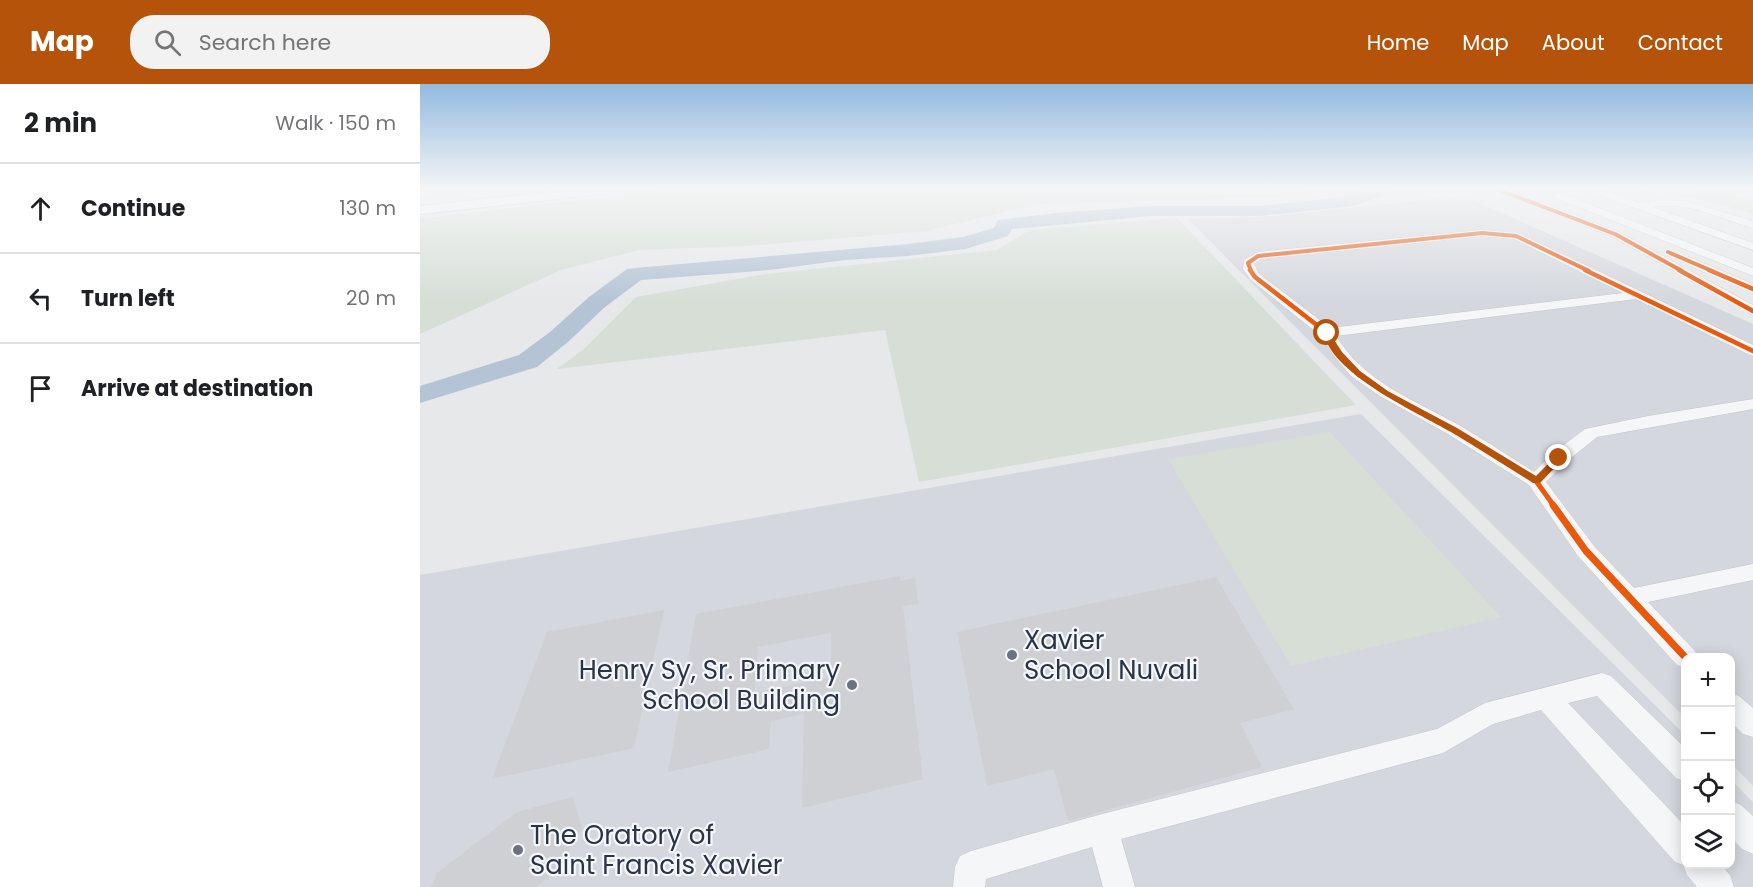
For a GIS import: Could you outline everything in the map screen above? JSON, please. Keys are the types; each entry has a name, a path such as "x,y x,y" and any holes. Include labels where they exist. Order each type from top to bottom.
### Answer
{"street":[{"path":"1573,226 1711,286"},
{"path":"1596,226 1753,289"},
{"path":"1599,226 1644,246 1753,311"},
{"path":"1637,226 1753,272"},
{"path":"1697,226 1753,247"},
{"path":"1682,653 1586,551 1536,481 1473,441 1386,393 1357,373 1339,353 1327,333 1255,277 1248,263 1251,259 1275,254 1458,234 1502,234 1529,241 1753,351"},
{"path":"1327,333 1640,295"},
{"path":"1536,481 1559,458 1592,433 1648,421 1753,404"},
{"path":"1631,597 1753,572"},
{"path":"970,877 1102,829 1443,740 1485,715 1602,684 1681,764"},
{"path":"1546,697 1681,846"},
{"path":"1734,707 1753,725"},
{"path":"1735,819 1753,838"},
{"path":"1102,829 1119,887"},
{"path":"1702,869 1718,887"}],"shaded area":[{"path":"420,226 945,226 926,231 746,246 638,250 561,270 420,334"},
{"path":"1073,226 1185,226 1356,405 919,482 885,330 557,369 584,349 636,297 766,274 997,250 1030,230"},
{"path":"1195,226 1532,226 1753,324 1753,786 1735,767 1735,653 1681,653 1681,714"},
{"name":"Xavier School Nuvali","path":"1361,414 1681,731 1681,869 1735,869 1735,784 1753,802 1753,887 420,887 420,575"},
{"path":"1330,432 1501,617 1291,666 1168,459"}],"building":[{"name":"Henry Sy, Sr. Primary School Building","path":"900,576 900,581 915,578 918,604 903,606 923,779 802,808 804,714 771,721 769,749 668,772 696,614","holes":["831,633 831,677 754,693 758,647"]},
{"path":"1216,577 1294,709 1240,723 1262,767 1068,821 1054,769 987,786 957,632"},
{"path":"664,610 634,748 492,779 547,632"},
{"name":"The Oratory of Saint Francis Xavier","path":"573,797 582,829 556,872 536,887 431,887 437,873 517,812"}],"waterway":[{"path":"420,395 528,361 559,337 597,302 635,274 769,264 845,254 965,243 1001,232 1004,226"}],"cycle path":[{"path":"1596,226 1615,234 1753,311"},
{"path":"1681,653 1586,551 1536,481 1454,430 1386,393 1357,373 1339,353 1327,333 1255,277 1248,263 1258,256 1458,234 1482,233 1516,236 1753,351"},
{"path":"1668,252 1753,289"}],"place":[{"name":"Xavier School Nuvali","path":"1012,655"},
{"name":"Henry Sy, Sr. Primary School Building","path":"852,685"},
{"name":"The Oratory of Saint Francis Xavier","path":"518,850"}],"route":[{"path":"1327,333 1339,353 1357,373 1386,393 1502,458 1536,481 1559,458"}]}
